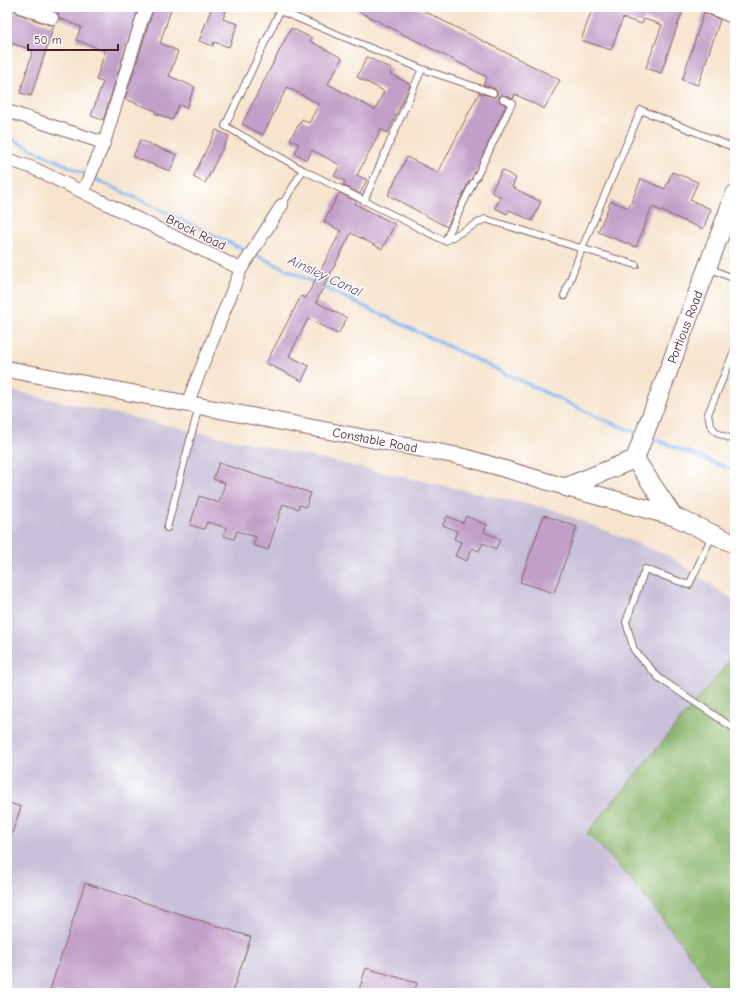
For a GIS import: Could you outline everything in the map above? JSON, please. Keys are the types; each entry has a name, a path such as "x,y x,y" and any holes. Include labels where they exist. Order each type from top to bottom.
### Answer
{"main road":[{"name":"Portious Road","path":"635,459 735,194"},
{"path":"566,487 635,459 673,516"},
{"name":"Constable Road","path":"566,487 673,516 735,544"}],"street":[{"path":"21,7 52,18"},
{"path":"82,192 104,143 140,22 147,7"},
{"path":"709,7 735,18"},
{"path":"7,111 104,143"},
{"name":"Brock Road","path":"7,159 33,168 241,269"},
{"path":"193,405 241,269 282,205"},
{"name":"Constable Road","path":"7,369 464,457 566,487"}],"lane":[{"path":"445,241 303,170 226,126 280,11 422,69 493,94"},
{"path":"364,201 422,69"},
{"path":"445,241 512,103 503,99"},
{"path":"564,296 582,248 641,110 735,148"},
{"path":"282,205 303,170"},
{"path":"445,241 485,219 636,265"},
{"path":"708,267 735,279"},
{"path":"735,349 708,414 710,425 717,433 735,440"},
{"path":"167,528 193,405"},
{"path":"713,534 689,585 645,569 626,622 634,650 659,678 735,729"}],"shaded area":[{"path":"7,390 554,510 669,556 735,601 735,993 7,993"}],"green space":[{"path":"735,654 735,993 714,993 695,962 653,907 621,869 587,833"}],"building":[{"path":"57,7 139,7 103,120 91,116 103,82 96,80 105,51 76,40 81,27 59,18 58,13 55,11"},
{"path":"154,7 172,7 160,43 178,51 169,76 195,87 186,108 179,105 172,120 155,113 156,111 125,99"},
{"path":"212,7 227,7 223,19 238,24 229,47 214,42 213,46 199,41"},
{"path":"350,7 416,7 560,80 544,109 515,94 513,99 503,95 499,97 500,102 506,105 472,179 469,181 447,227 388,195 407,157 438,173 479,93 493,97 497,95 497,92 495,89 483,85 487,77"},
{"path":"593,7 684,7 661,73 646,68 662,25 644,19 642,24 623,18 611,50 581,40"},
{"path":"7,8 15,10 18,14 49,25 54,25 31,96 20,93 33,50 7,42"},
{"path":"704,12 720,20 698,85 682,80"},
{"path":"291,28 312,38 310,41 342,58 328,84 375,110 384,91 357,77 367,57 392,69 390,74 410,84 388,133 381,130 357,175 367,180 360,194 343,185 345,181 334,176 340,165 312,150 307,160 295,153 299,144 290,139 302,119 309,123 319,104 287,87 263,135 242,124"},
{"path":"216,130 229,136 205,183 193,177"},
{"path":"140,140 177,155 170,171 133,157"},
{"path":"502,170 516,178 512,187 541,202 532,221 509,210 507,214 495,208 501,197 491,192"},
{"path":"672,172 698,182 690,200 711,209 703,229 652,207 636,247 598,232 611,201 629,208 641,179 665,189"},
{"path":"339,193 356,201 355,204 395,224 382,249 351,233 316,302 347,318 338,334 308,319 289,356 309,366 302,381 266,363 301,296 306,298 341,231 324,222"},
{"path":"219,463 311,493 306,507 299,505 298,509 283,504 268,550 253,545 256,537 237,531 234,539 224,536 227,528 207,522 204,529 190,525 199,496 219,503 225,483 213,479"},
{"path":"544,515 577,527 554,593 520,582"},
{"path":"447,516 463,523 466,516 487,525 484,532 500,539 496,549 483,543 479,551 472,548 467,561 455,556 461,542 454,539 457,531 443,525"},
{"path":"7,802 21,807 9,842 7,842"},
{"path":"85,883 251,937 232,993 49,993"},
{"path":"366,968 417,983 414,993 358,993"}],"waterway":[{"name":"Ainsley Canal","path":"7,137 597,417 634,432"},
{"name":"Ainsley Canal","path":"654,439 735,471"}]}
